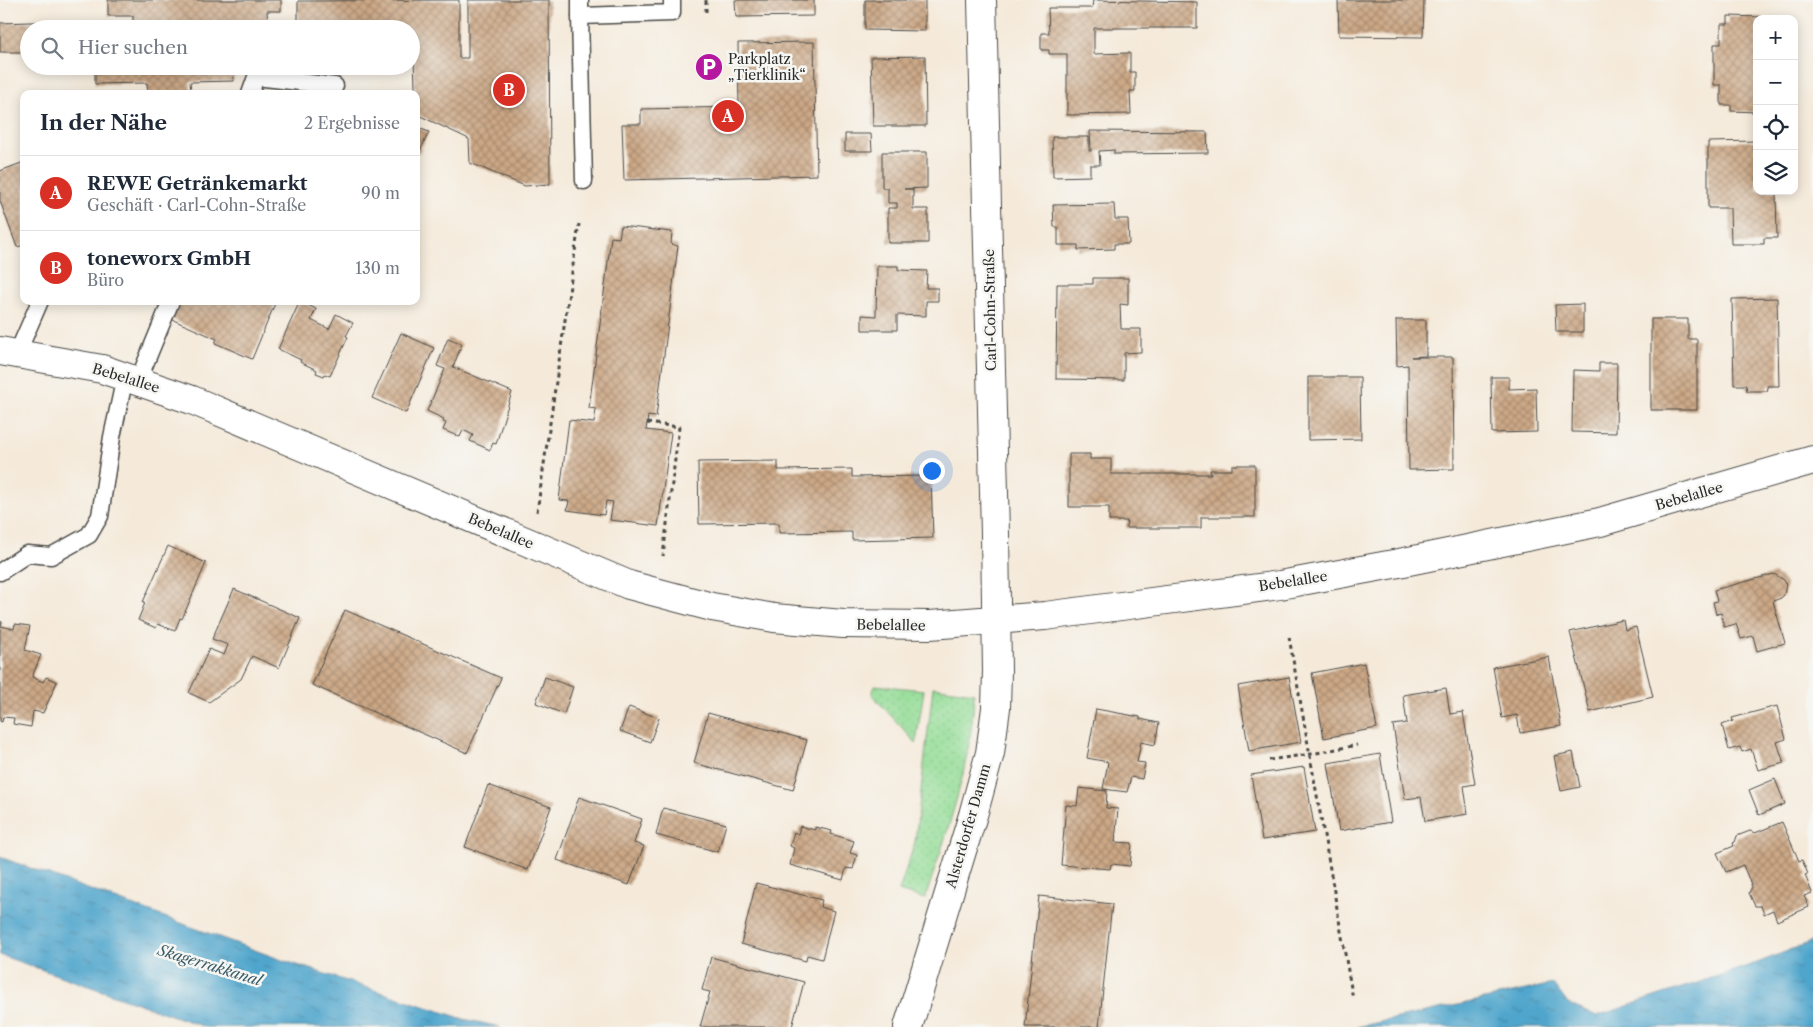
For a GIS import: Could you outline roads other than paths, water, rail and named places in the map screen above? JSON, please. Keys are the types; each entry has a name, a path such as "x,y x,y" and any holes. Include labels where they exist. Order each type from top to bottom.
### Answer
{"street":[{"name":"Carl-Cohn-Straße","path":"982,0 996,620"},
{"name":"Bebelallee","path":"9,353 102,369 192,400 612,578 660,594 712,607 774,618 843,624 903,626 1045,616 1280,584 1409,561 1600,522 1813,460"},
{"name":"Alsterdorfer Damm","path":"908,1027 973,816 990,753 996,708 996,620"}],"lane":[{"path":"584,181 580,8 672,13 672,0"},
{"path":"251,90 256,77 335,86"},
{"path":"9,353 38,305"},
{"path":"0,572 27,554 51,556 89,535 100,516 111,446 132,379 169,305"}],"water":[{"name":"Skagerrakkanal","path":"0,857 282,960 464,1019 500,1027 205,1027 0,955"},
{"path":"1813,941 1813,1027 1357,1027 1553,984 1568,1004 1597,1016 1757,963"}],"place":[{"name":"Parkplatz „Tierklinik“","path":"709,67"},
{"name":"toneworx GmbH","path":"509,90"},
{"name":"REWE Getränkemarkt","path":"728,116"}]}
